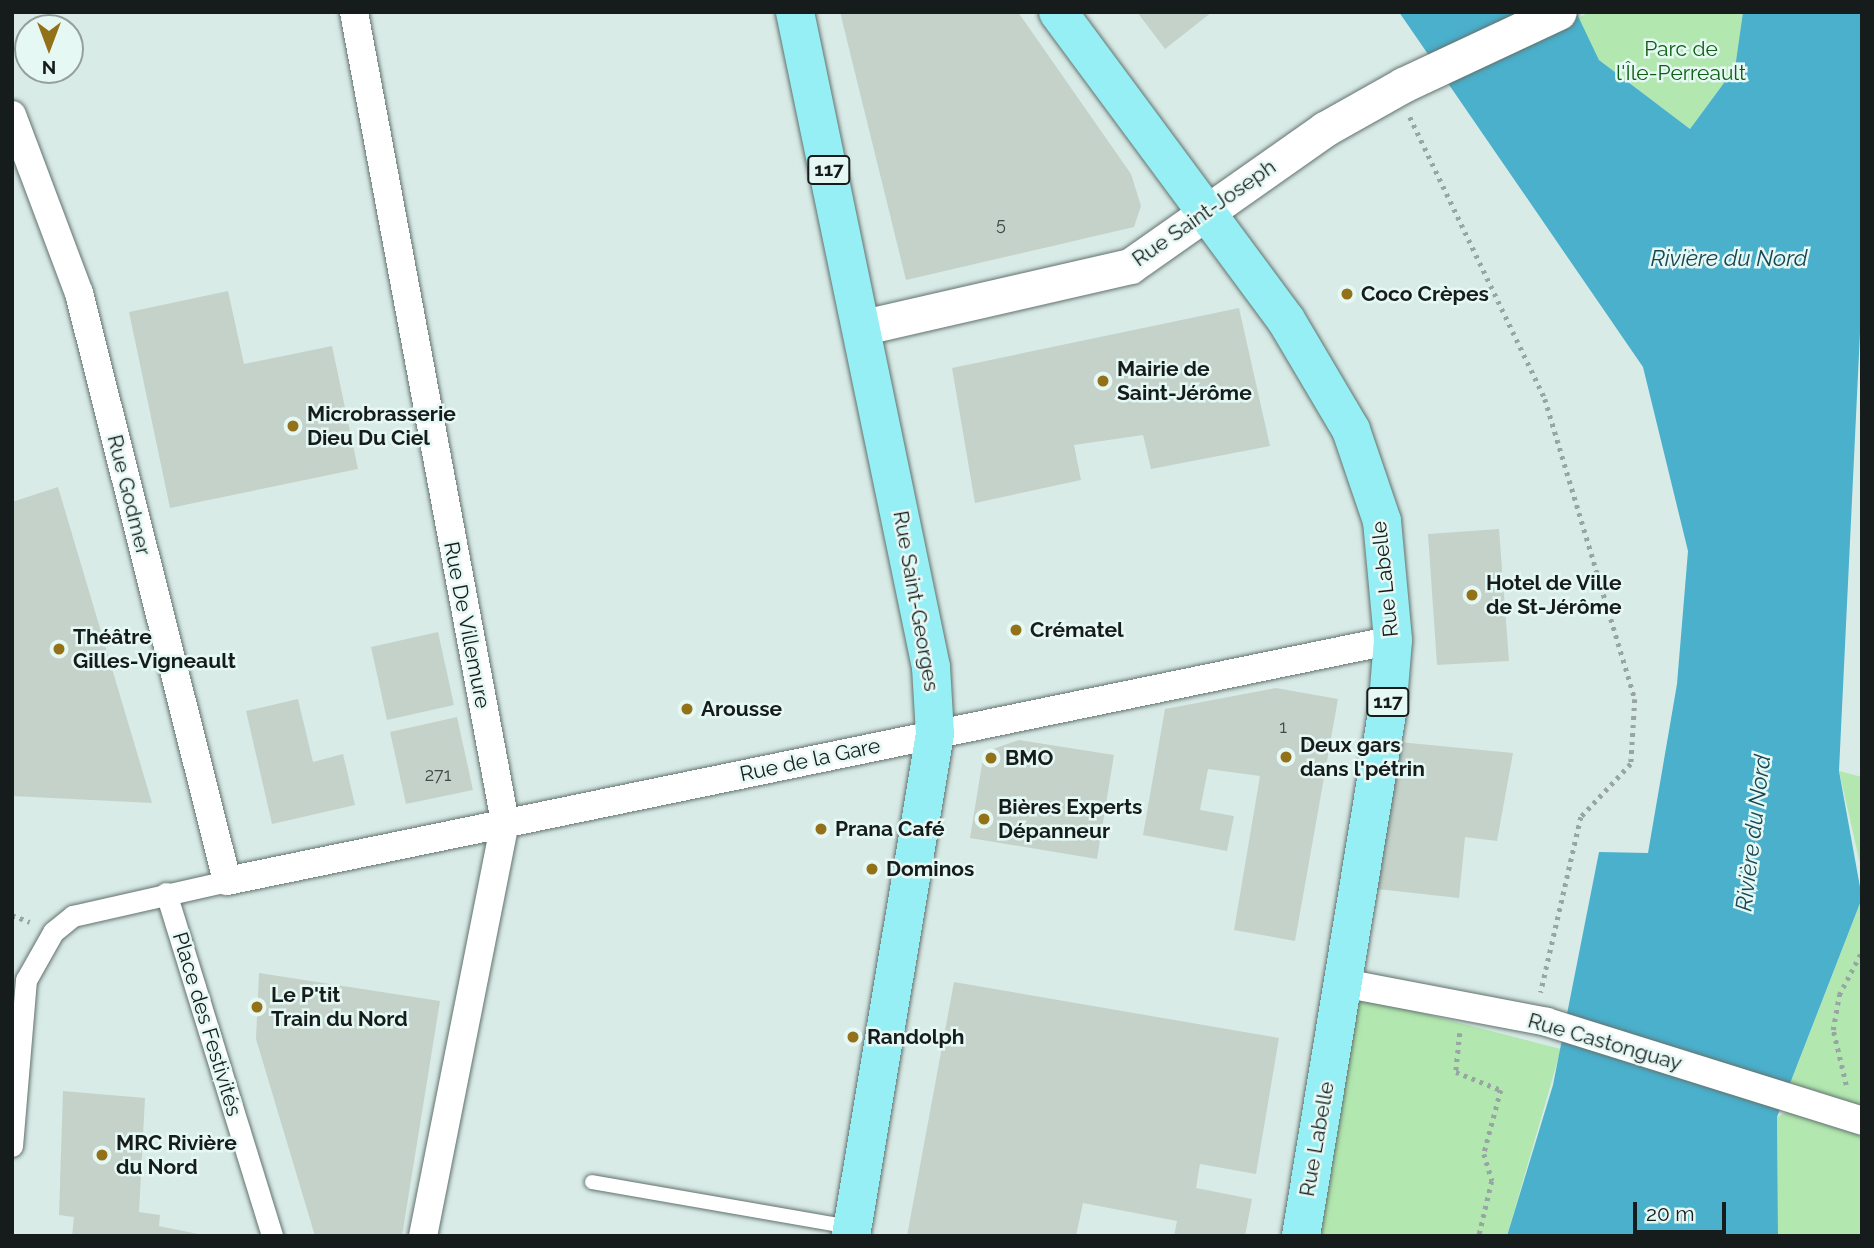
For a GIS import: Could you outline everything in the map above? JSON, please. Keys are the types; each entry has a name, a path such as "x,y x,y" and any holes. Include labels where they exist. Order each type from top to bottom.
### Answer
{"main road":[{"name":"Rue Saint-Georges","path":"795,12 864,327 931,667 935,734 851,1231"},
{"name":"Rue Labelle","path":"1058,12 1204,214 1286,320 1351,430 1382,522 1393,640 1382,762 1301,1236"}],"street":[{"name":"Rue De Villemure","path":"354,12 505,822 424,1236"},
{"name":"Rue Saint-Joseph","path":"864,327 1130,266 1204,214 1403,85 1559,12"},
{"name":"Rue Godmer","path":"12,115 79,293 227,881"},
{"name":"Rue de la Gare","path":"227,881 1393,640"},
{"path":"12,1146 26,980 38,951 73,916 227,881"},
{"name":"Place des Festivités","path":"166,893 272,1236"},
{"name":"Rue Castonguay","path":"1343,983 1541,1021 1851,1117"}],"lane":[{"path":"592,1182 851,1231"}],"path":[{"path":"1424,139 1545,400 1635,699 1631,764 1581,817 1541,1021"},
{"path":"1851,1117 1833,1030 1839,995 1862,951"},
{"path":"1462,1006 1456,1072 1501,1090 1484,1154 1492,1181 1479,1236"}],"green space":[{"name":"Parc de l'Île-Perreault","path":"1590,12 1743,12 1735,68 1690,129 1599,60 1578,18"},
{"path":"1839,771 1862,777 1862,872"},
{"path":"1862,898 1862,1111 1790,1084"},
{"path":"1351,995 1561,1049 1507,1236 1311,1236"},
{"path":"1808,1102 1862,1121 1862,1236 1778,1236 1777,1117"}],"water":[{"name":"Rivière du Nord","path":"1399,12 1576,12 1599,60 1690,129 1735,68 1743,12 1862,12 1862,291 1839,771 1862,898 1777,1117 1778,1236 1507,1236 1553,1085 1599,852 1648,853 1677,684 1688,551 1643,367"}],"building":[{"path":"840,12 1018,12 1131,174 1141,206 1134,227 906,280"},
{"path":"1137,12 1212,12 1165,49"},
{"path":"228,291 244,364 332,346 358,469 170,508 129,312"},
{"path":"1239,308 1270,446 1151,469 1143,435 1074,445 1081,480 975,503 952,368"},
{"name":"Théâtre Gilles-Vigneault","path":"58,487 152,803 12,796 12,502"},
{"path":"1499,529 1509,661 1437,665 1428,534"},
{"path":"438,632 454,705 387,720 371,647"},
{"path":"1276,688 1338,699 1295,941 1234,930 1260,776 1208,769 1200,810 1234,816 1227,851 1143,835 1165,709"},
{"path":"298,699 313,762 343,754 355,805 272,824 246,711"},
{"path":"457,717 473,790 406,804 390,732"},
{"path":"1019,740 1114,755 1097,859 970,838 984,752"},
{"path":"1399,742 1513,753 1497,841 1465,837 1459,898 1377,889"},
{"path":"259,973 440,1001 402,1236 315,1236 256,1039"},
{"path":"954,982 1279,1038 1256,1174 1200,1164 1196,1188 1252,1199 1245,1236 1174,1236 1177,1221 1083,1203 1076,1236 907,1236"},
{"name":"MRC Rivière du Nord","path":"63,1091 145,1098 139,1212 160,1215 159,1226 208,1236 72,1236 74,1217 59,1215"}],"place":[{"name":"Coco Crèpes","path":"1347,294"},
{"name":"Mairie de Saint-Jérôme","path":"1103,381"},
{"name":"Microbrasserie Dieu Du Ciel","path":"293,426"},
{"name":"Hotel de Ville de St-Jérôme","path":"1472,595"},
{"name":"Crématel","path":"1016,630"},
{"name":"Théâtre Gilles-Vigneault","path":"59,649"},
{"name":"Arousse","path":"687,709"},
{"name":"Deux gars dans l'pétrin","path":"1286,757"},
{"name":"BMO","path":"991,758"},
{"name":"Bières Experts Dépanneur","path":"984,819"},
{"name":"Prana Café","path":"821,829"},
{"name":"Dominos","path":"872,869"},
{"name":"Le P'tit Train du Nord","path":"257,1007"},
{"name":"Randolph","path":"853,1037"},
{"name":"MRC Rivière du Nord","path":"102,1155"}]}
